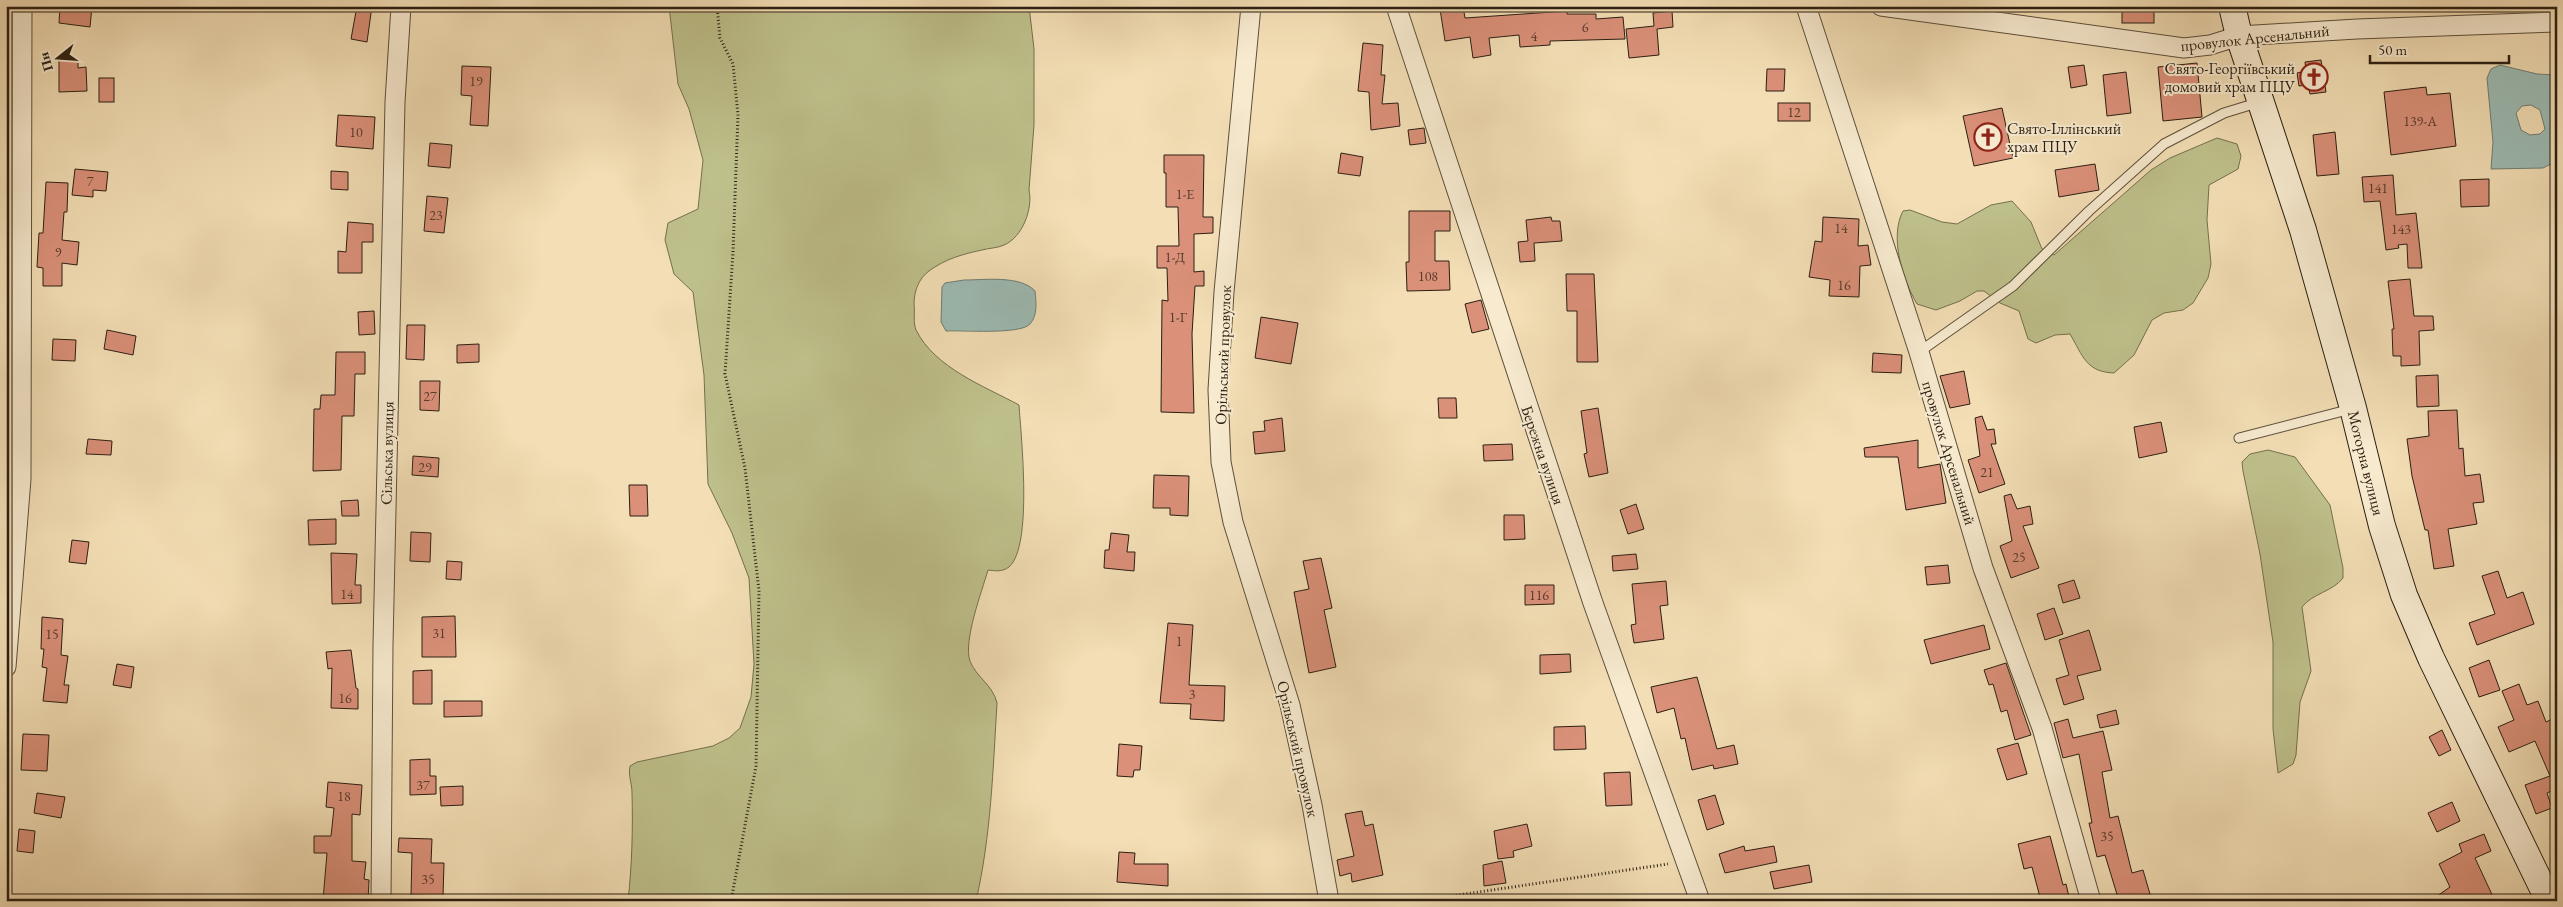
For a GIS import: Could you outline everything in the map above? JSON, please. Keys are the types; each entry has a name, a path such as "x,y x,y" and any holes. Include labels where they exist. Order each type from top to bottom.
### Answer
{"street":[{"path":"6,666 21,479 22,6"},
{"name":"Сільська вулиця","path":"380,901 383,645 394,141 401,6"},
{"name":"Орільський провулок","path":"1251,6 1224,292 1218,390 1221,462 1233,522 1290,705 1312,805 1329,901"},
{"name":"Бережна вулиця","path":"1396,6 1593,603 1700,901"},
{"name":"провулок Арсенальний","path":"1806,6 1919,352 1983,568 2042,728 2091,901"},
{"name":"провулок Арсенальний","path":"1881,6 2184,48 2210,45 2239,36 2546,17"},
{"name":"Моторна вулиця","path":"2232,6 2239,36 2303,230 2353,408 2382,526 2404,595 2431,658 2549,901"}],"lane":[{"path":"1919,352 2013,286 2089,211 2164,144 2224,114 2261,102"},
{"path":"2239,438 2353,408"}],"path":[{"path":"717,6 720,38 733,64 738,115 733,252 725,374 745,468 759,592 756,766 731,901"},
{"path":"1418,901 1686,862"}],"green space":[{"path":"669,6 1029,6 1034,49 1034,125 1030,197 1025,221 1016,236 1004,245 954,257 929,271 920,281 914,299 916,330 935,355 962,375 1019,405 1024,490 1021,537 1016,555 1009,567 996,571 988,570 974,616 969,641 970,661 976,672 992,691 997,703 988,827 976,901 628,901 632,834 630,766 637,762 713,746 729,738 740,728 751,697 754,664 749,578 732,533 708,484 704,375 693,292 674,274 665,240 668,223 698,209 703,160 689,109 678,84"},
{"path":"2217,138 2237,144 2241,156 2238,169 2209,185 2207,220 2211,264 2208,278 2193,303 2183,310 2164,313 2152,320 2134,355 2114,373 2097,370 2091,366 2082,356 2070,334 2055,335 2036,343 2028,339 2019,311 2000,303 1984,291 1977,291 1960,301 1936,310 1917,304 1903,271 1898,246 1897,233 1903,211 1910,210 1942,222 1957,224 1991,205 2012,201 2031,222 2042,249 2054,255 2151,170 2170,158"},
{"path":"2268,450 2295,457 2330,505 2343,568 2343,578 2339,583 2306,602 2302,607 2311,671 2300,702 2296,755 2293,764 2278,773 2273,729 2273,642 2260,554 2242,462 2250,454"}],"water":[{"path":"2500,65 2537,74 2557,75 2557,161 2543,168 2491,169 2493,142 2487,78 2491,69","holes":["2531,105 2540,110 2545,129 2540,134 2530,135 2521,130 2516,113 2522,106"]},
{"path":"964,280 1011,280 1029,286 1035,291 1036,308 1033,320 1030,324 1015,330 946,331 941,322 942,287 945,283"}],"building":[{"path":"60,6 92,6 90,27 59,23"},
{"path":"357,6 372,6 367,42 351,39"},
{"path":"1463,6 1465,18 1567,11 1567,14 1596,14 1596,19 1623,17 1625,39 1550,41 1550,45 1520,47 1519,35 1489,38 1491,55 1473,58 1470,37 1445,41 1440,9"},
{"path":"2122,6 2154,6 2154,23 2122,23"},
{"path":"1672,11 1673,27 1657,29 1659,55 1629,58 1626,29 1654,26 1653,13"},
{"path":"1363,43 1383,45 1381,75 1385,75 1382,104 1398,103 1400,126 1371,130 1369,92 1358,91"},
{"path":"78,59 78,68 86,67 87,91 59,92 59,60"},
{"name":"Свято-Георгіївський домовий храм ПЦУ","path":"2321,60 2326,92 2310,94 2308,85 2299,86 2297,73 2306,71 2305,62"},
{"path":"2197,63 2202,117 2163,121 2158,67"},
{"path":"2084,65 2087,85 2071,88 2068,67"},
{"path":"462,66 491,67 488,126 470,125 472,96 461,95"},
{"path":"1767,69 1785,69 1784,91 1766,91"},
{"path":"2126,72 2131,113 2107,116 2103,75"},
{"path":"99,78 114,78 114,102 99,102"},
{"path":"2426,87 2427,95 2450,93 2456,146 2391,155 2384,92"},
{"path":"1778,103 1810,103 1810,121 1778,121"},
{"name":"Свято-Іллінський храм ПЦУ","path":"2002,108 2013,158 1974,166 1963,116"},
{"path":"338,115 375,117 373,149 336,146"},
{"path":"1424,128 1426,143 1410,145 1408,130"},
{"path":"2335,132 2339,174 2317,176 2313,135"},
{"path":"430,143 452,145 450,168 428,166"},
{"path":"1341,153 1363,157 1360,176 1338,173"},
{"path":"1164,155 1204,155 1203,217 1213,217 1213,233 1194,234 1194,272 1204,271 1204,286 1195,286 1192,334 1194,413 1161,412 1162,300 1168,301 1167,268 1157,268 1157,246 1179,246 1178,207 1166,207"},
{"path":"2095,164 2099,190 2059,197 2055,170"},
{"path":"75,169 108,172 106,191 93,190 93,197 72,195"},
{"path":"331,171 348,172 348,190 331,189"},
{"path":"2393,175 2396,215 2416,213 2422,268 2408,268 2407,244 2398,245 2399,248 2386,250 2380,201 2364,202 2362,177"},
{"path":"2489,179 2489,206 2461,207 2460,180"},
{"path":"46,182 68,183 67,212 64,212 62,240 79,242 77,265 62,263 62,286 43,286 43,268 37,267 39,233 43,233"},
{"path":"427,196 448,198 444,233 424,231"},
{"path":"1409,211 1450,211 1450,231 1435,231 1435,261 1449,261 1450,290 1407,291 1406,262 1409,262"},
{"path":"1551,217 1552,221 1560,221 1562,241 1534,243 1535,261 1520,262 1518,242 1528,241 1526,220"},
{"path":"1823,217 1859,219 1858,246 1868,245 1871,265 1860,266 1859,297 1829,296 1830,280 1809,277 1815,241 1822,242"},
{"path":"348,222 373,224 373,242 362,242 362,273 338,273 338,251 346,252"},
{"path":"1566,274 1594,274 1598,362 1577,362 1577,311 1567,311"},
{"path":"2410,279 2414,316 2433,316 2434,330 2419,331 2420,365 2401,366 2401,356 2393,356 2392,329 2394,329 2388,281"},
{"path":"1481,300 1489,329 1472,333 1465,304"},
{"path":"374,311 375,334 359,335 358,312"},
{"path":"1261,317 1298,323 1291,364 1255,358"},
{"path":"407,325 425,325 424,360 406,359"},
{"path":"107,330 136,336 133,355 104,349"},
{"path":"53,339 76,340 75,361 52,360"},
{"path":"479,344 479,362 457,363 457,345"},
{"path":"336,352 365,352 365,374 355,374 354,416 342,416 341,470 313,471 314,409 320,409 321,395 335,395"},
{"path":"1873,353 1902,355 1901,373 1872,372"},
{"path":"1964,371 1970,404 1950,408 1940,376"},
{"path":"2438,375 2439,406 2417,407 2416,376"},
{"path":"420,381 440,381 439,411 420,410"},
{"path":"1438,398 1456,398 1457,418 1439,418"},
{"path":"1598,408 1608,473 1589,477 1584,454 1587,453 1581,411"},
{"path":"2457,410 2459,449 2463,448 2465,476 2480,474 2484,502 2473,503 2477,524 2448,529 2454,566 2434,569 2428,530 2425,530 2412,476 2407,439 2429,436 2428,411"},
{"path":"1982,416 1987,430 1994,429 1996,444 1991,444 2005,484 1979,493 1968,460 1980,456 1975,418"},
{"path":"1282,418 1285,451 1255,454 1253,432 1265,431 1264,421"},
{"path":"2161,422 2167,452 2139,458 2134,427"},
{"path":"88,439 112,441 111,455 86,454"},
{"path":"1918,440 1918,468 1940,464 1946,503 1906,510 1898,457 1865,457 1864,448"},
{"path":"1512,444 1513,460 1484,461 1483,445"},
{"path":"413,456 439,458 438,477 412,475"},
{"path":"1154,475 1189,476 1188,516 1170,515 1170,508 1153,508"},
{"path":"629,485 647,485 648,516 630,516"},
{"path":"2011,494 2017,509 2030,506 2033,524 2023,526 2039,568 2011,578 2000,546 2012,541 2004,496"},
{"path":"358,500 359,516 342,516 341,501"},
{"path":"1636,504 1644,529 1628,534 1620,510"},
{"path":"1504,515 1524,515 1525,539 1504,540"},
{"path":"336,519 336,544 309,545 308,520"},
{"path":"411,532 431,533 430,562 410,561"},
{"path":"1111,533 1129,535 1127,552 1135,552 1134,571 1104,568 1105,550 1109,550"},
{"path":"72,540 89,542 86,564 69,562"},
{"path":"331,553 357,554 355,585 361,585 361,603 332,604"},
{"path":"1636,554 1638,569 1613,571 1612,556"},
{"path":"1321,558 1332,608 1324,610 1336,667 1309,673 1294,592 1309,589 1303,561"},
{"path":"447,561 462,562 461,580 446,579"},
{"path":"1948,565 1950,583 1927,585 1925,567"},
{"path":"2498,571 2507,598 2523,592 2534,624 2477,645 2469,623 2495,614 2482,576"},
{"path":"2074,580 2080,598 2063,603 2058,585"},
{"path":"1666,581 1668,605 1660,606 1664,639 1634,643 1631,625 1636,624 1632,584"},
{"path":"1525,585 1554,585 1554,604 1525,605"},
{"path":"2054,608 2063,634 2045,640 2037,614"},
{"path":"455,616 456,657 422,657 422,617"},
{"path":"42,617 63,619 61,655 68,656 64,685 69,685 67,703 43,701 47,668 42,667 44,649 41,649"},
{"path":"1168,623 1193,625 1189,685 1225,686 1224,721 1190,719 1191,704 1160,703"},
{"path":"1984,625 1990,649 1931,664 1924,640"},
{"path":"2089,630 2101,670 2077,676 2084,699 2064,705 2056,679 2069,675 2059,640"},
{"path":"351,650 356,688 358,689 358,709 331,708 332,668 328,669 326,652"},
{"path":"1570,654 1571,672 1540,674 1540,655"},
{"path":"2489,660 2500,690 2479,697 2469,668"},
{"path":"2006,663 2031,735 2015,740 2007,710 2001,712 1993,684 1989,685 1984,670"},
{"path":"117,664 134,667 131,688 113,685"},
{"path":"432,670 432,704 413,704 413,671"},
{"path":"1697,677 1717,749 1734,745 1738,764 1714,769 1713,765 1692,770 1685,738 1681,739 1674,708 1657,713 1651,687"},
{"path":"2519,684 2527,705 2538,701 2546,722 2557,717 2557,791 2556,789 2547,793 2552,808 2536,814 2525,785 2550,776 2535,741 2509,752 2498,727 2514,720 2502,691"},
{"path":"444,701 482,701 482,716 444,717"},
{"path":"2116,710 2119,724 2100,728 2097,715"},
{"path":"2068,719 2073,738 2103,731 2112,770 2102,772 2110,818 2118,816 2132,873 2143,870 2152,901 2119,901 2105,855 2097,857 2089,823 2092,823 2079,754 2063,758 2054,723"},
{"path":"1585,726 1586,749 1554,750 1554,727"},
{"path":"2442,730 2451,750 2439,756 2429,737"},
{"path":"23,734 49,735 47,771 21,770"},
{"path":"2018,743 2027,774 2007,780 1997,749"},
{"path":"1119,744 1142,746 1140,770 1134,770 1133,777 1117,776"},
{"path":"430,759 430,776 436,776 436,794 410,795 410,760"},
{"path":"1630,772 1632,805 1606,806 1604,773"},
{"path":"328,782 362,785 360,815 352,814 352,861 366,862 364,879 369,880 368,901 323,900 327,853 314,853 314,836 331,836 334,808 326,807"},
{"path":"463,786 463,805 441,806 440,787"},
{"path":"37,793 65,797 61,818 34,813"},
{"path":"1715,795 1724,824 1707,830 1698,800"},
{"path":"2452,802 2460,821 2437,832 2428,813"},
{"path":"1362,811 1365,826 1373,824 1383,875 1352,882 1351,873 1340,876 1337,860 1354,856 1345,814"},
{"path":"1527,824 1532,846 1513,851 1514,857 1498,859 1494,831"},
{"path":"19,829 35,831 33,853 17,851"},
{"path":"2484,834 2491,851 2475,858 2495,901 2430,901 2450,887 2439,864 2462,852 2459,844"},
{"path":"2050,836 2063,885 2066,884 2070,901 2041,901 2032,867 2024,869 2018,844"},
{"path":"399,838 432,839 431,863 444,863 443,896 411,895 412,853 398,852"},
{"path":"1744,846 1745,851 1774,846 1777,862 1725,873 1719,854"},
{"path":"1119,852 1135,853 1134,864 1168,864 1168,886 1117,882"},
{"path":"1502,861 1506,883 1484,886 1483,865"},
{"path":"1809,865 1812,882 1774,889 1770,872"}],"place":[{"name":"Свято-Георгіївський домовий храм ПЦУ","path":"2314,77"},
{"name":"Свято-Іллінський храм ПЦУ","path":"1988,137"}]}
